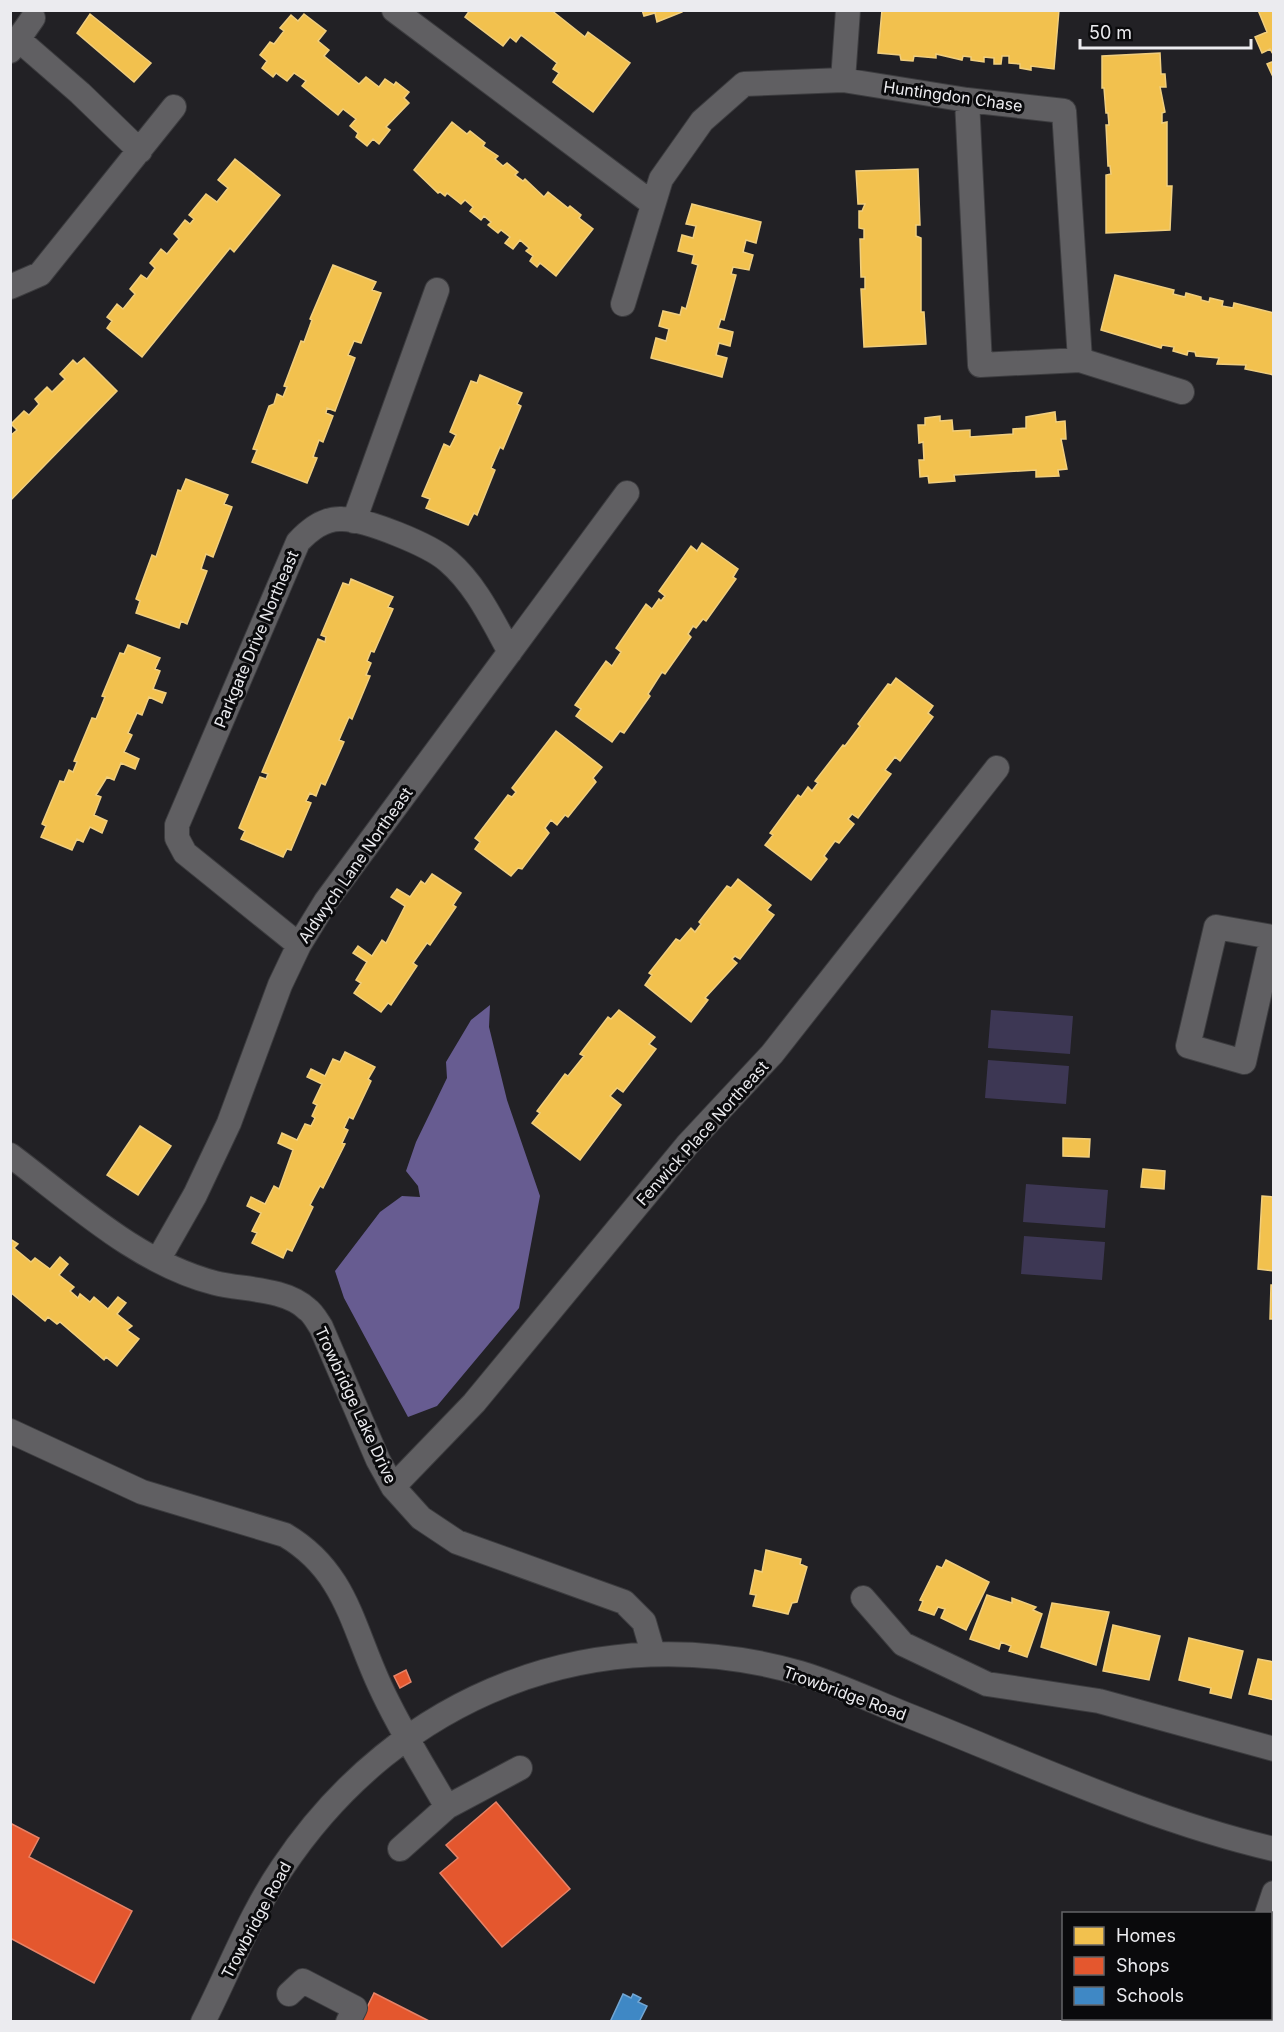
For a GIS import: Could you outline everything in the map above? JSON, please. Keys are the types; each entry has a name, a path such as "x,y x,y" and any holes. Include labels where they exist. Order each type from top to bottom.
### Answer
{"street":[{"path":"394,10 653,204"},
{"path":"843,80 848,10"},
{"path":"33,18 15,45 80,93 140,152"},
{"name":"Huntingdon Chase","path":"623,304 661,179 702,121 744,84 843,80 967,100 1064,111 1080,360"},
{"path":"967,100 980,365 1080,360 1182,392"},
{"path":"10,287 40,274 174,107"},
{"path":"437,290 354,521 414,540 447,560 475,590 510,652"},
{"name":"Aldwych Lane Northeast","path":"158,1260 195,1195 229,1123 280,985 299,945 326,901 627,493"},
{"name":"Parkgate Drive Northeast","path":"299,945 185,853 177,838 177,825 298,542 308,531 329,520 354,521"},
{"name":"Fenwick Place Northeast","path":"393,1487 474,1403 688,1144 772,1054 997,768"},
{"path":"1216,927 1273,937 1244,1062 1188,1046 1216,927"},
{"name":"Trowbridge Lake Drive","path":"10,1155 117,1236 158,1260 213,1282 287,1297 307,1308 321,1327 378,1460 393,1487 421,1518 457,1542 624,1602 644,1622 654,1653"},
{"path":"10,1431 142,1492 285,1535 305,1547 320,1560 338,1586 380,1687 447,1806"},
{"path":"863,1598 903,1644 987,1684 1100,1701 1274,1749"},
{"name":"Trowbridge Road","path":"203,2022 282,1868 331,1804 407,1736 464,1702 521,1678 588,1660 654,1653 726,1657 802,1674 1181,1823 1274,1849"},
{"path":"400,1849 447,1806 520,1768"},
{"path":"1268,1912 1274,1893"},
{"path":"289,1994 303,1981 355,2008 348,2022"}],"shaded area":[{"path":"490,1005 489,1027 507,1100 540,1196 519,1308 437,1406 408,1417 344,1298 335,1271 380,1212 402,1196 420,1197 418,1186 406,1171 416,1142 447,1078 446,1062 471,1020"},
{"path":"991,1010 1073,1016 1070,1054 988,1048"},
{"path":"988,1060 1069,1066 1066,1104 985,1098"},
{"path":"1026,1184 1108,1190 1105,1228 1023,1222"},
{"path":"1024,1236 1105,1242 1102,1280 1021,1274"}],"building: Homes":[{"path":"470,10 551,10 585,37 588,32 630,63 593,112 553,82 559,73 553,69 557,63 521,35 516,42 510,37 503,46 465,17"},
{"path":"642,10 682,10 682,12 657,22 655,13 644,16"},
{"path":"882,10 1059,10 1054,69 1031,66 1031,70 1020,68 1020,64 1009,63 1009,56 1002,56 1001,64 994,64 994,58 984,57 984,62 971,60 971,57 963,56 962,60 936,54 936,58 914,56 913,61 901,60 900,55 878,53"},
{"path":"1258,10 1274,10 1274,56 1270,49 1262,53 1255,37 1267,32"},
{"path":"90,14 151,63 134,82 77,33"},
{"path":"304,14 326,31 318,41 329,50 324,56 359,84 366,77 379,87 385,79 394,85 396,82 409,92 404,98 409,103 386,127 390,130 379,144 373,139 367,146 356,137 358,133 350,126 356,119 343,109 338,115 302,86 306,81 294,73 287,81 276,73 273,77 262,68 267,61 260,55 270,42 274,44 284,31 280,28 291,15 298,21"},
{"path":"1160,53 1161,74 1165,74 1166,87 1160,87 1165,112 1162,113 1162,123 1167,122 1167,186 1172,186 1170,230 1106,233 1106,175 1111,174 1110,166 1108,166 1106,125 1109,125 1108,113 1106,113 1104,88 1102,88 1102,56"},
{"path":"1274,61 1274,79 1267,64"},
{"path":"452,122 467,134 470,131 485,143 483,146 498,156 495,159 503,166 507,163 518,172 515,175 523,181 525,179 544,197 548,192 568,208 570,206 581,215 579,218 593,229 556,276 540,263 537,267 530,261 533,256 526,251 529,248 520,240 513,249 505,243 510,237 501,230 498,233 488,225 491,222 484,216 481,220 470,211 473,207 465,200 461,204 447,193 445,196 438,193 414,170"},
{"path":"235,159 280,195 234,252 230,248 142,357 107,328 112,321 107,317 117,304 123,309 135,294 130,289 141,275 147,279 155,268 150,263 161,249 167,254 179,239 174,234 185,220 190,224 194,219 189,215 206,194 217,202 228,188 218,180"},
{"path":"918,169 920,225 916,225 916,236 921,238 921,312 924,312 926,344 864,347 861,289 865,289 865,277 861,277 860,239 864,239 864,229 859,228 859,211 862,211 865,204 858,204 856,171"},
{"path":"692,204 761,222 756,243 746,240 743,252 753,255 749,270 733,267 731,274 736,275 724,320 721,319 718,328 733,332 730,346 719,343 716,355 727,358 722,377 651,358 656,338 666,341 669,329 659,326 663,311 680,315 682,307 686,309 698,265 692,263 694,255 678,251 682,235 693,238 696,226 686,224"},
{"path":"333,265 376,282 372,290 381,293 361,343 354,341 348,355 355,358 335,411 327,408 326,413 333,416 323,442 319,440 313,457 317,458 307,483 252,462 257,450 253,449 269,406 274,404 277,394 283,397 287,387 284,386 301,341 304,342 312,320 310,319"},
{"path":"1115,275 1174,290 1173,294 1185,297 1186,293 1209,302 1210,298 1223,301 1222,306 1233,308 1234,303 1274,313 1274,375 1245,369 1246,365 1217,364 1219,358 1196,356 1195,352 1188,351 1187,355 1173,351 1174,347 1162,345 1161,348 1101,330"},
{"path":"84,358 117,391 10,501 10,436 17,430 11,424 24,411 29,415 39,404 35,399 47,387 52,392 65,379 60,374 73,360 77,364"},
{"path":"480,375 522,393 517,404 521,406 503,449 500,447 491,468 495,470 477,515 474,513 468,525 426,508 430,499 422,496 444,444 450,447 456,435 450,432 471,381 477,383"},
{"path":"1055,412 1056,422 1065,421 1066,439 1061,439 1067,469 1058,470 1059,476 1036,477 1036,470 954,475 955,481 929,483 928,476 920,477 919,460 924,460 923,442 919,443 918,425 925,425 925,418 940,416 940,421 952,420 953,431 970,430 970,437 1013,434 1013,429 1026,428 1026,417"},
{"path":"186,479 228,495 224,504 232,507 213,557 206,554 201,569 207,571 187,624 181,621 179,628 136,613 140,601 136,599 152,555 156,557 178,490 181,491"},
{"path":"702,543 738,569 733,577 736,579 706,621 703,619 696,628 693,626 688,634 691,637 665,674 662,672 648,694 650,696 624,733 620,731 612,742 576,716 581,709 575,705 606,661 612,666 621,652 616,648 646,604 652,609 659,599 661,601 665,596 659,591 691,546 697,551"},
{"path":"351,579 393,597 388,607 393,609 374,652 371,651 367,661 371,663 366,675 370,676 352,719 349,717 339,740 344,742 325,785 321,783 316,796 310,793 306,801 311,803 291,850 287,849 283,857 241,839 245,831 239,828 260,777 266,779 268,774 262,772 318,639 325,642 326,637 321,635 343,583 349,585"},
{"path":"128,645 160,658 155,669 160,671 153,689 166,693 162,703 149,697 142,715 137,713 128,733 132,735 124,752 139,759 135,769 121,763 114,780 107,777 96,795 101,797 94,815 107,821 102,833 90,827 83,842 77,839 72,850 41,837 46,826 42,824 60,781 64,782 69,770 73,772 77,762 74,761 92,718 96,719 105,697 102,696 120,653 124,654"},
{"path":"896,678 933,706 928,713 933,717 900,761 895,757 885,770 891,774 858,818 852,814 848,819 854,824 839,843 835,841 824,856 827,859 811,880 765,845 773,835 770,833 798,795 801,797 808,787 812,791 818,783 815,781 843,745 845,746 860,726 858,724 888,684 891,685"},
{"path":"556,731 602,767 593,778 596,782 568,817 565,815 557,825 551,820 545,828 549,833 522,869 518,868 511,876 475,849 480,842 475,838 508,795 512,797 516,792 512,788"},
{"path":"432,874 461,893 453,905 456,907 430,945 427,943 413,963 417,966 391,1005 388,1003 381,1012 354,993 361,983 356,980 367,962 353,953 358,946 372,956 382,940 386,943 405,906 391,897 397,889 410,897 421,881 425,884"},
{"path":"738,879 771,905 767,910 774,915 740,959 735,956 732,959 737,963 705,998 708,1000 691,1022 645,985 652,975 649,973 676,939 680,941 691,928 695,932 701,924 699,922 727,886 731,888"},
{"path":"619,1010 655,1037 649,1044 656,1049 623,1092 617,1088 610,1096 621,1105 580,1160 532,1123 540,1113 537,1111 565,1074 568,1076 584,1056 580,1054 608,1017 611,1019"},
{"path":"345,1052 375,1067 368,1079 371,1081 353,1119 349,1117 344,1128 348,1130 342,1143 345,1144 323,1188 320,1186 310,1205 313,1207 292,1251 287,1249 283,1258 252,1243 257,1233 252,1231 261,1213 247,1206 251,1197 265,1204 274,1186 279,1189 293,1150 278,1143 282,1133 297,1140 305,1124 311,1126 315,1118 312,1116 317,1105 313,1103 322,1084 307,1077 311,1069 325,1076 333,1059 340,1062"},
{"path":"140,1126 171,1146 138,1195 107,1175"},
{"path":"1063,1138 1090,1139 1089,1157 1063,1156"},
{"path":"1143,1169 1165,1171 1164,1189 1141,1187"},
{"path":"1262,1196 1274,1197 1274,1271 1258,1269"},
{"path":"10,1239 18,1244 14,1248 31,1262 35,1258 50,1269 60,1257 68,1264 59,1275 74,1287 70,1291 78,1298 80,1294 90,1302 94,1297 108,1309 118,1297 126,1303 117,1314 132,1326 127,1330 139,1339 117,1366 106,1357 104,1360 60,1322 57,1324 48,1317 45,1321 10,1292"},
{"path":"1271,1285 1274,1285 1274,1319 1270,1319"},
{"path":"766,1550 801,1559 800,1564 807,1567 797,1602 792,1603 788,1614 753,1606 756,1595 750,1594 755,1570 762,1572"},
{"path":"946,1560 989,1582 966,1630 941,1618 945,1609 938,1607 934,1615 919,1610 923,1601 920,1600 937,1566 942,1568"},
{"path":"987,1595 1012,1603 1012,1598 1036,1607 1033,1610 1042,1614 1027,1657 1009,1651 1011,1646 1001,1642 999,1649 970,1639"},
{"path":"1052,1603 1109,1612 1096,1665 1041,1647"},
{"path":"1113,1625 1160,1636 1149,1680 1103,1671"},
{"path":"1189,1638 1243,1651 1231,1698 1210,1693 1211,1688 1179,1680"},
{"path":"1258,1659 1274,1662 1274,1700 1249,1694"}],"building: Shops":[{"path":"406,1670 411,1682 400,1688 394,1676"},
{"path":"496,1802 570,1889 502,1947 440,1873 458,1858 446,1845"},
{"path":"10,1823 39,1838 29,1857 132,1911 94,1983 10,1938"},
{"path":"374,1993 431,2022 360,2022"}],"building: Schools":[{"path":"623,1994 631,1998 633,1994 641,1998 638,2002 647,2006 639,2022 610,2022"}]}
